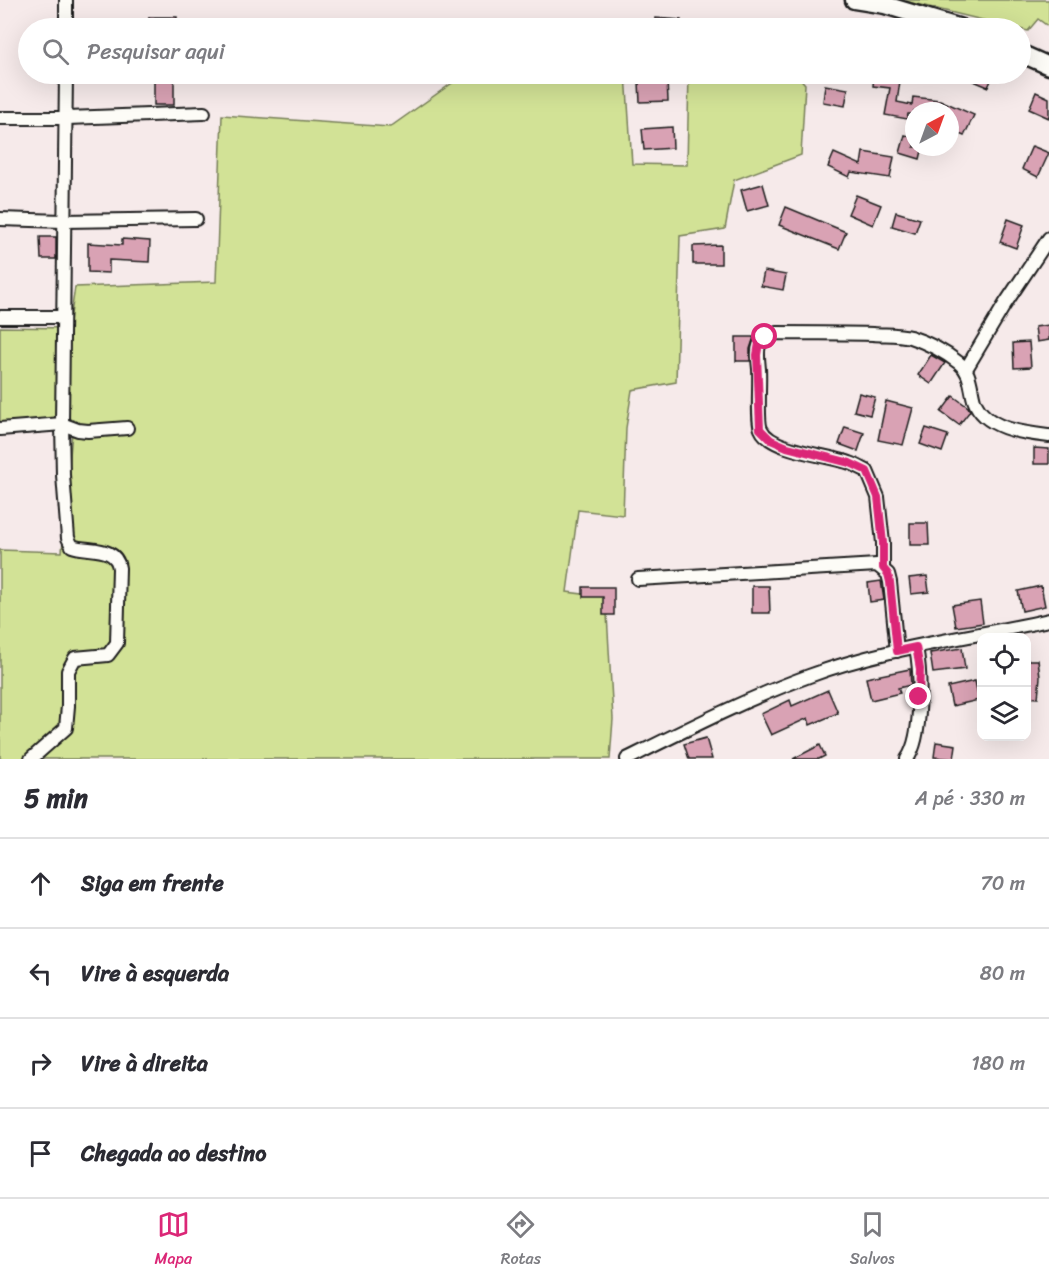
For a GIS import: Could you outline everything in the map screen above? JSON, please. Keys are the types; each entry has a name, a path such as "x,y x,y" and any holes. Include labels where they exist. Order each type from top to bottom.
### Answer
{"main road":[{"path":"854,0 885,3 931,18"},
{"path":"1031,58 1049,66"}],"street":[{"path":"66,0 66,18"},
{"path":"31,759 66,728 68,671 75,658 108,655 117,642 119,568 117,559 107,551 72,546 68,538 62,424 66,84"},
{"path":"0,118 204,113"},
{"path":"0,219 63,221 196,219"},
{"path":"966,369 1005,304 1049,238"},
{"path":"0,317 62,317"},
{"path":"883,568 878,497 867,471 850,463 779,444 771,440 760,429 757,355 759,343 765,337 776,333 909,337 932,347 966,369 975,402 980,412 991,422 1049,436"},
{"path":"0,429 62,424 88,431 127,428"},
{"path":"638,579 868,564 883,568 890,582 897,651"},
{"path":"627,759 702,720 810,675 897,651 1049,620"},
{"path":"907,759 912,749 917,724 920,685 916,647"}],"green space":[{"path":"900,0 1049,0 1049,27 1038,19 1031,27 1031,18 974,18"},
{"path":"451,84 627,84 632,164 687,165 689,84 805,84 801,155 734,180 725,229 680,236 676,382 632,390 626,428 623,515 578,510 567,592 606,597 613,719 610,759 0,759 0,550 62,552 72,432 0,428 0,327 69,328 75,287 216,282 222,115 390,127"}],"building":[{"path":"149,17 177,17 177,18"},
{"path":"154,84 174,84 174,105 154,105"},
{"path":"639,84 667,84 668,101 640,102"},
{"path":"873,84 900,84 897,102 905,104 905,119 885,115 890,88 873,86"},
{"path":"825,85 848,89 845,106 823,102"},
{"path":"1036,92 1049,98 1049,118 1029,109"},
{"path":"913,97 945,102 912,102"},
{"path":"959,108 974,115 964,136 959,134"},
{"path":"672,127 673,148 644,150 642,129"},
{"path":"905,135 905,154 900,153"},
{"path":"1032,146 1049,153 1038,177 1022,169"},
{"path":"863,152 894,157 890,178 851,172 849,177 828,167 834,153 861,165"},
{"path":"763,184 769,205 747,211 741,190"},
{"path":"856,195 881,205 873,225 848,214"},
{"path":"786,207 846,232 839,249 779,225"},
{"path":"896,212 920,219 915,233 892,226"},
{"path":"1008,219 1024,225 1016,248 1000,242"},
{"path":"40,237 56,237 56,259 41,259"},
{"path":"122,239 150,241 149,262 109,260 109,273 88,272 88,243 122,245"},
{"path":"721,245 721,264 693,264 693,246"},
{"path":"764,271 786,275 783,290 761,286"},
{"path":"1049,325 1049,340 1037,342 1035,327"},
{"path":"736,337 754,337 750,349 750,361 736,361"},
{"path":"1029,342 1031,367 1014,368 1013,343"},
{"path":"931,355 945,363 931,384 918,375"},
{"path":"859,393 875,397 870,415 854,411"},
{"path":"953,396 970,411 959,425 941,412"},
{"path":"886,401 913,408 903,445 878,440"},
{"path":"845,427 864,433 858,451 839,444"},
{"path":"926,428 948,435 942,452 920,444"},
{"path":"1034,448 1049,449 1049,464 1034,464"},
{"path":"910,523 928,523 929,545 910,545"},
{"path":"927,576 929,592 911,594 909,578"},
{"path":"881,581 884,600 870,602 868,583"},
{"path":"752,586 769,586 770,613 752,613"},
{"path":"1041,586 1045,606 1022,611 1018,591"},
{"path":"583,587 614,587 614,615 603,615 603,597 583,597"},
{"path":"980,601 983,623 956,627 952,605"},
{"path":"962,648 965,669 933,673 930,653"},
{"path":"1031,660 1038,660 1040,677 1038,698 1031,697"},
{"path":"910,669 911,685 898,688 900,693 871,700 866,678"},
{"path":"975,681 977,700 952,706 948,687"},
{"path":"828,690 838,713 810,725 808,718 771,735 761,714 790,700 792,706"},
{"path":"706,738 712,759 689,759 684,744"},
{"path":"936,742 956,745 954,759 934,757"},
{"path":"820,745 825,756 819,759 793,759"}],"route":[{"path":"765,337 759,343 757,355 760,429 771,440 787,447 850,463 867,471 878,497 883,568 890,582 897,651 916,647 920,669 919,697"}]}
